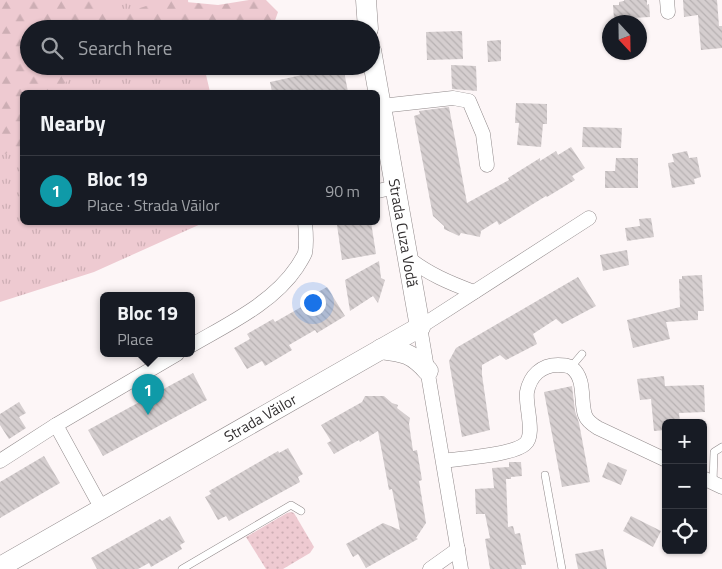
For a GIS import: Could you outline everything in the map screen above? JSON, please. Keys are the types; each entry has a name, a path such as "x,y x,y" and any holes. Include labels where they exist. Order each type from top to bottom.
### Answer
{"street":[{"path":"366,0 367,20"},
{"name":"Strada Cuza Vodă","path":"375,75 378,90"},
{"path":"381,106 453,98 470,101 483,134 487,165"},
{"name":"Strada Cuza Vodă","path":"380,100 386,189 407,257 444,460 461,569"},
{"path":"420,327 589,218"},
{"path":"195,343 253,308 272,294 291,276 304,256 307,238 305,225"},
{"path":"407,257 437,277 474,292"},
{"name":"Strada Văilor","path":"0,567 420,327"},
{"path":"381,349 406,353 417,359 428,371"},
{"path":"0,461 56,425 172,357"},
{"path":"444,460 512,450 527,443 530,436 527,405 527,393 530,383 536,373 545,367 563,365 571,367 579,377 585,416 591,423 662,458"},
{"path":"56,425 102,509"},
{"path":"430,569 458,549"}],"lane":[{"path":"571,367 582,354"},
{"path":"713,483 714,452 722,447"},
{"path":"545,475 562,569"},
{"path":"182,569 291,505 301,511"}],"green space":[{"path":"0,0 188,0 190,20 20,20 20,75 206,75 210,90 20,90 20,225 199,225 94,272 0,302"},
{"path":"0,0 102,0 118,15 165,0 218,5 249,0 266,0 278,12 275,20 20,20 20,75 76,75 58,90 20,90 20,148 0,154"},
{"path":"291,512 294,513 314,547 310,553 283,569 266,569 246,537"}],"building":[{"path":"647,0 650,17 647,17 647,15 614,15 613,5 619,5 619,2"},
{"path":"683,0 717,0 719,26 722,26 722,48 701,50 698,15 684,17"},
{"path":"462,31 463,59 427,60 426,32"},
{"path":"501,40 501,61 488,62 487,41"},
{"path":"451,65 476,66 477,91 452,89"},
{"path":"302,75 345,75 348,90 272,90 270,82"},
{"path":"516,103 547,104 547,124 543,124 541,147 517,145 519,123 515,123"},
{"path":"449,107 467,203 509,180 508,178 540,158 540,161 556,151 558,155 571,147 585,168 572,176 575,180 499,225 497,221 481,231 480,237 461,233 459,236 444,229 444,226 433,216 414,116 420,114 419,111"},
{"path":"583,127 622,128 621,148 582,147"},
{"path":"687,151 689,158 697,157 701,177 694,179 695,184 672,188 668,163 674,162 672,154"},
{"path":"616,158 638,158 638,188 605,188 605,171 615,171"},
{"path":"651,218 654,237 627,241 625,228 640,226 639,219"},
{"path":"337,225 371,225 376,254 342,260"},
{"path":"627,250 629,265 603,271 600,255"},
{"path":"379,261 381,278 385,280 378,303 373,296 350,311 345,280"},
{"path":"702,275 704,311 698,311 698,320 666,322 670,339 633,348 627,320 680,307 679,279 682,279 682,276"},
{"path":"578,277 596,306 562,324 556,319 533,334 537,344 506,360 500,355 482,365 490,430 462,437 449,361 456,348"},
{"path":"327,287 345,316 317,333 315,330 289,345 292,350 265,366 262,361 247,369 234,348 250,339 247,334 273,319 275,322 303,306 300,302"},
{"path":"193,373 207,400 103,456 88,430"},
{"path":"664,376 665,386 704,385 705,412 679,413 680,419 662,419 662,430 654,431 651,399 640,400 637,379"},
{"path":"572,386 575,411 590,482 562,487 544,392"},
{"path":"365,396 384,396 392,403 398,405 397,408 410,418 409,424 413,451 417,450 422,480 419,481 426,523 416,538 418,539 366,568 358,554 353,557 346,544 383,523 400,530 392,489 389,490 378,431 334,454 327,443 331,441 321,425 362,402"},
{"path":"19,402 26,413 19,417 26,428 9,439 0,425 0,414"},
{"path":"288,448 303,474 298,477 300,482 229,521 226,516 218,520 205,497 211,494 209,491 278,451 279,453"},
{"path":"44,456 60,483 0,518 0,482"},
{"path":"509,462 521,462 522,476 506,479 508,527 513,526 515,534 520,533 526,565 521,565 522,569 490,569 485,539 490,538 485,514 476,514 475,489 494,488 492,468 509,467"},
{"path":"608,462 627,470 621,485 602,477"},
{"path":"170,516 185,542 180,545 182,549 151,567 149,563 138,569 97,569 91,558 160,519 162,521"},
{"path":"631,516 661,531 653,547 623,531"},
{"path":"603,549 607,569 578,569 575,554"}],"place":[{"name":"Bloc 19","path":"148,415"}]}
